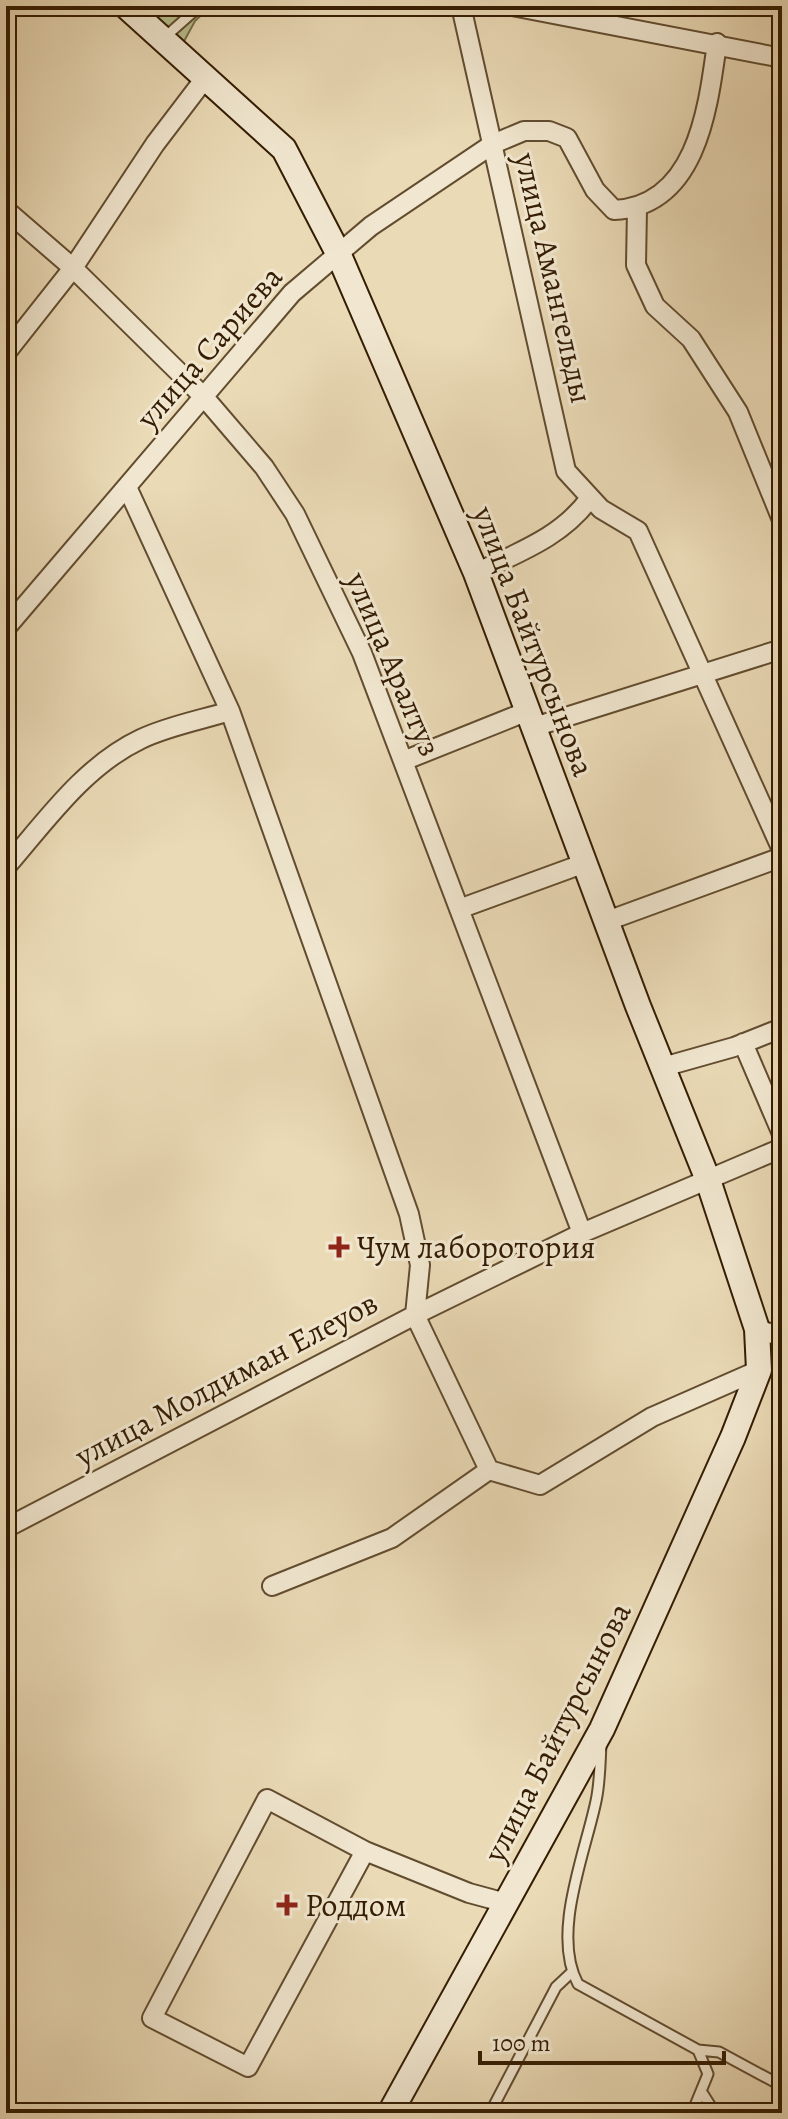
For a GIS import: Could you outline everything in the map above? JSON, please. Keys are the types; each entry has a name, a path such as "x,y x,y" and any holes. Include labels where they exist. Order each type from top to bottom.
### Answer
{"street":[{"name":"улица Байтурсынова","path":"126,6 284,149 338,253 476,573 708,1180 757,1329 759,1370 733,1437 602,1729 390,2113"},
{"name":"улица Амангельды","path":"461,6 566,471 601,509 638,531 700,674"},
{"path":"512,6 717,43 782,58"},
{"path":"717,43 708,109 687,162 664,195 637,209 636,265 655,306 691,339 738,412 782,520"},
{"path":"6,353 73,268 155,144 206,77"},
{"name":"улица Сариева","path":"6,628 292,293 371,226 493,144 524,131 549,131 567,138 595,190 614,210 637,209"},
{"name":"улица Аралтуз","path":"6,210 73,268 204,397 264,467 295,514 362,653 582,1233"},
{"path":"127,487 230,711 409,1214 420,1265 415,1315 489,1470 540,1485 652,1417 759,1370"},
{"path":"476,573 555,534 574,521 590,498"},
{"path":"403,761 531,719 782,649"},
{"path":"700,674 782,850"},
{"path":"6,867 69,794 95,770 141,739 230,711"},
{"path":"607,921 782,857"},
{"path":"459,909 585,863"},
{"path":"663,1067 782,1028"},
{"path":"743,1043 782,1134"},
{"name":"улица Молдиман Елеуов","path":"6,1528 415,1315 582,1233 782,1148"},
{"path":"757,1329 782,1337"},
{"path":"272,1586 392,1538 489,1470"},
{"path":"365,1851 248,2067 152,2018 267,1799 365,1851 469,1893 506,1903"}],"lane":[{"path":"162,39 200,6"},
{"path":"602,1729 597,1796 566,1933 572,1972 578,1984 698,2050 719,2052 782,2086"},
{"path":"490,2113 556,1987 572,1972"},
{"path":"692,2113 703,2094 708,2074 698,2050"},
{"path":"703,2094 715,2113"}],"green space":[{"path":"139,6 211,6 195,21 182,45"}],"place":[{"name":"Чум лаборотория","path":"339,1247"},
{"name":"Роддом","path":"287,1905"}]}
